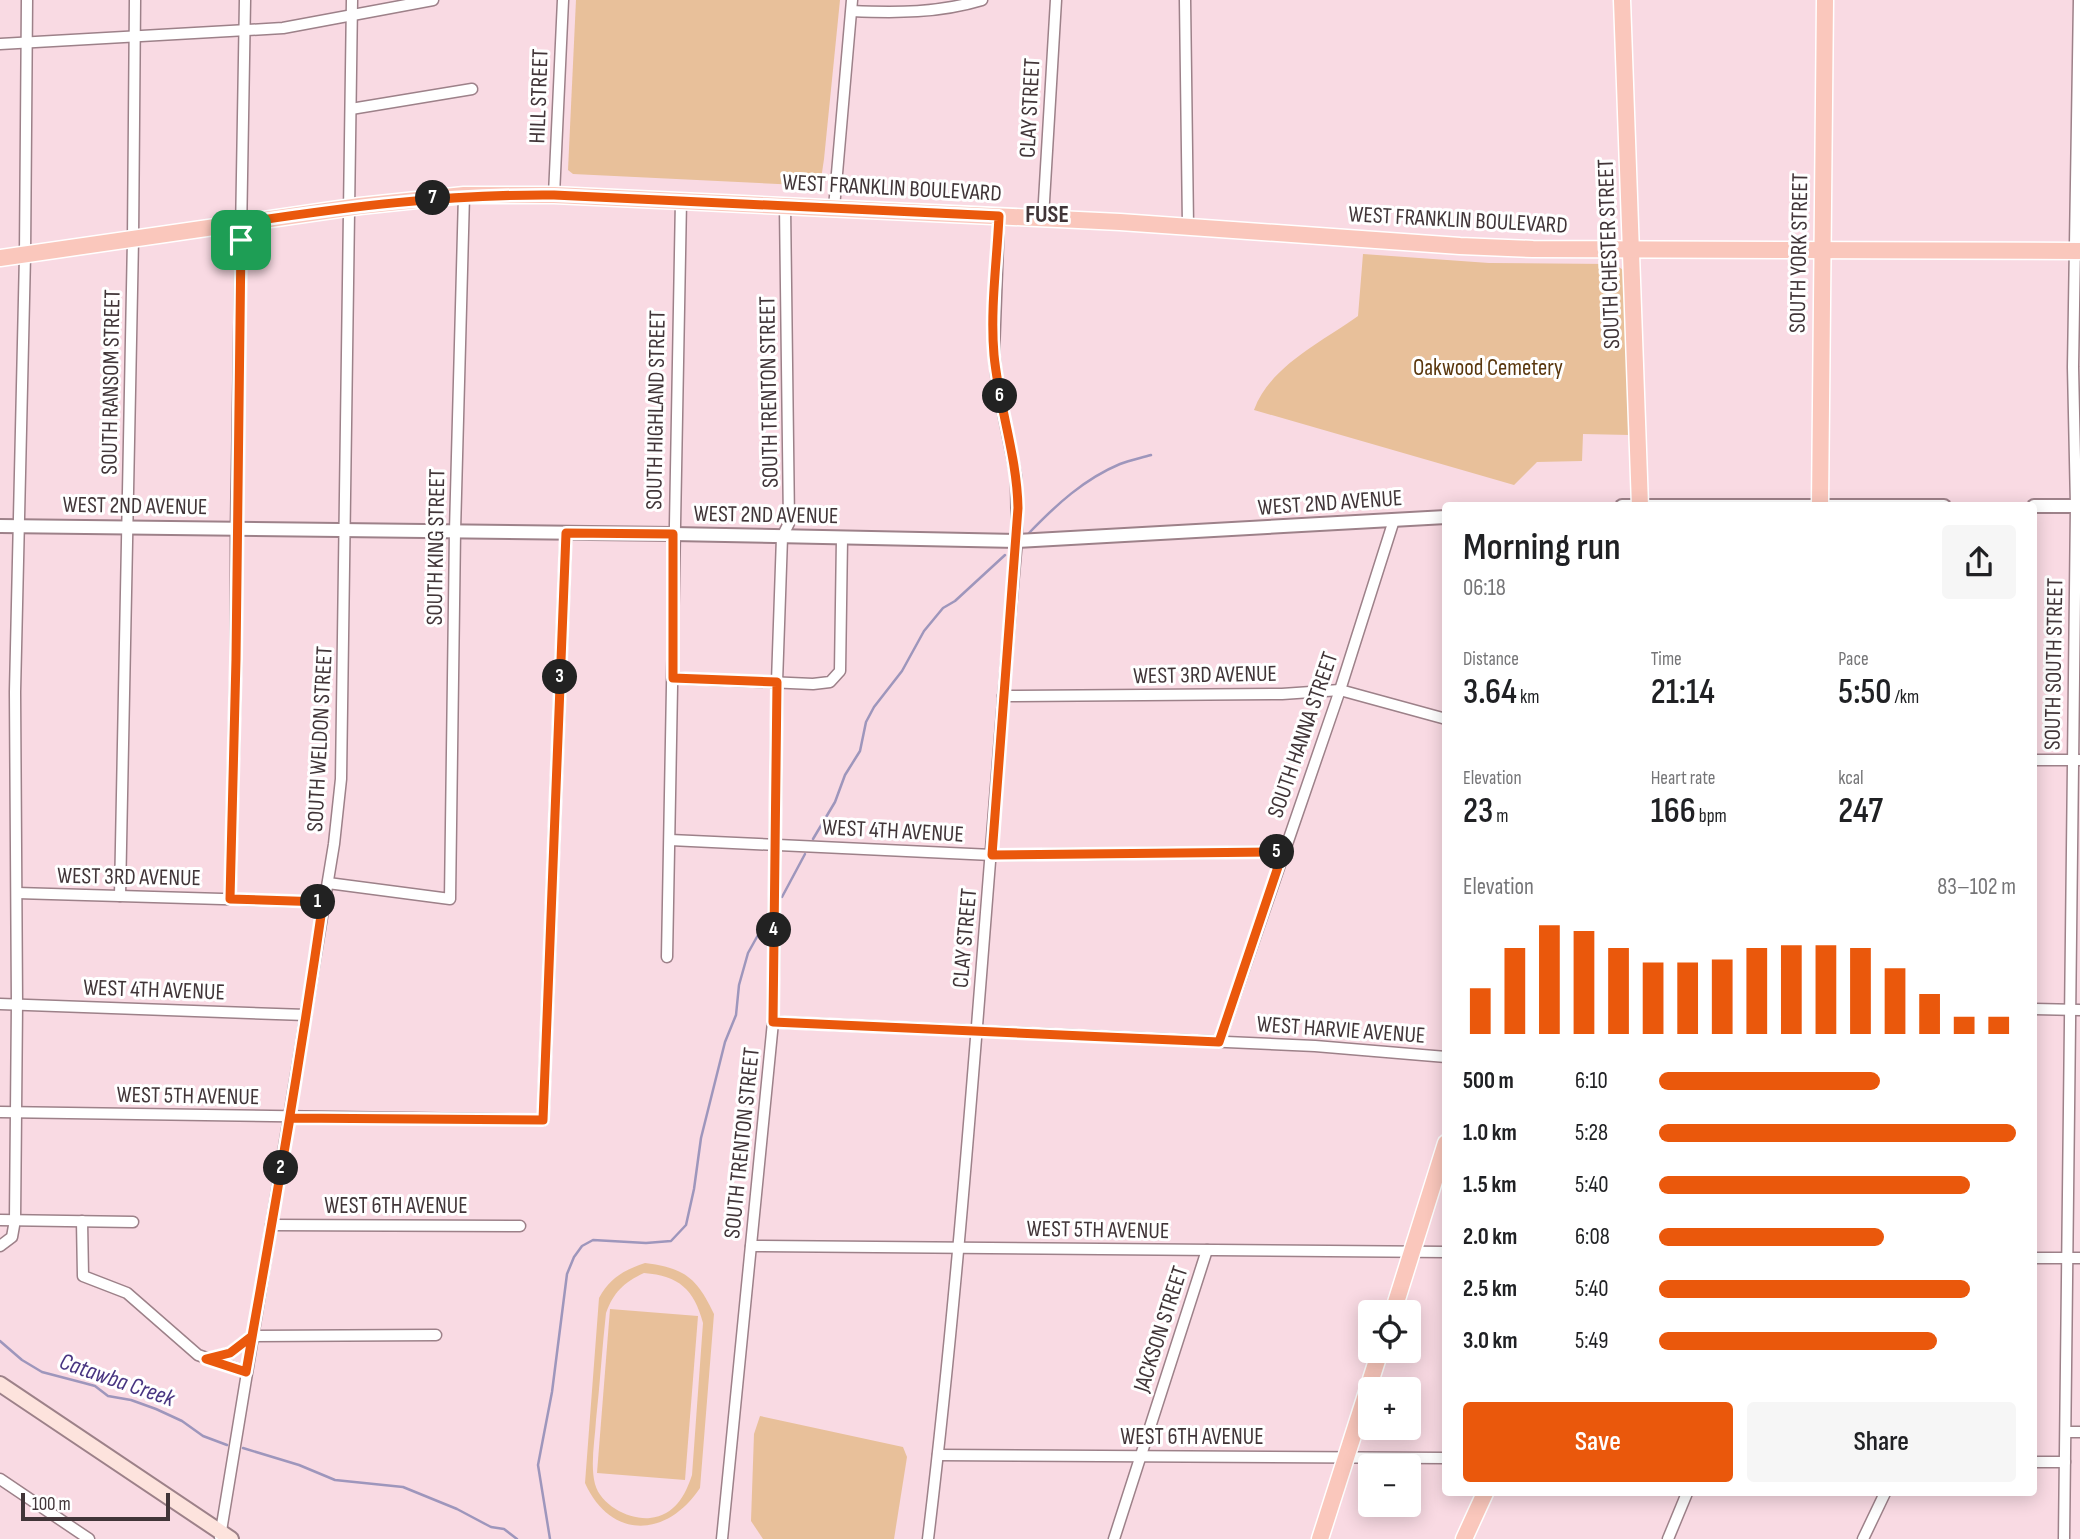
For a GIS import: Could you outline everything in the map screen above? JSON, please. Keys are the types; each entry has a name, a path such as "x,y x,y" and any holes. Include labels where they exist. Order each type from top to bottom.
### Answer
{"main road":[{"name":"SOUTH CHESTER STREET","path":"1622,0 1633,249 1640,502"},
{"name":"SOUTH YORK STREET","path":"1819,502 1825,0"},
{"name":"WEST FRANKLIN BOULEVARD","path":"0,258 350,207 464,195 681,200 1043,218 1460,246 2077,251"},
{"path":"1397,1300 1442,1156"},
{"path":"1320,1539 1376,1363"},
{"path":"0,1384 224,1537"},
{"path":"1464,1539 1484,1496"}],"street":[{"path":"0,1246 12,1237 15,1220 15,718 25,255 27,0"},
{"name":"SOUTH RANSOM STREET","path":"120,896 134,239 135,0"},
{"path":"230,899 245,0"},
{"name":"SOUTH WELDON STREET","path":"224,1537 246,1372 328,883 341,779 352,0"},
{"path":"0,44 245,32 311,24 433,0"},
{"name":"HILL STREET","path":"554,195 563,0"},
{"path":"834,208 852,6 902,13 951,8 982,0"},
{"name":"CLAY STREET","path":"1043,218 1056,0"},
{"path":"1185,0 1188,226"},
{"name":"SOUTH SOUTH STREET","path":"2064,1539 2067,1258 2075,1010 2078,506 2073,367 2077,251 2079,0"},
{"path":"351,109 472,89"},
{"name":"SOUTH KING STREET","path":"328,883 450,899 455,531 464,195"},
{"name":"SOUTH HIGHLAND STREET","path":"667,957 681,200"},
{"name":"SOUTH TRENTON STREET","path":"722,1539 773,1022 777,682 782,537 789,523 785,206"},
{"name":"CLAY STREET","path":"928,1539 957,1248 1017,541 1016,476 997,383 994,352 999,216"},
{"path":"2037,506 2078,506"},
{"name":"WEST 2ND AVENUE","path":"0,526 1017,541 1442,517"},
{"name":"SOUTH HANNA STREET","path":"1219,1042 1340,690 1394,520"},
{"name":"WEST 5TH AVENUE","path":"0,1112 543,1120 566,533"},
{"path":"673,678 813,684 830,682 840,671 842,538"},
{"name":"WEST 3RD AVENUE","path":"1003,696 1282,694 1340,690 1442,718"},
{"path":"2037,760 2076,760"},
{"name":"WEST 4TH AVENUE","path":"670,840 992,855 1283,852"},
{"name":"WEST 3RD AVENUE","path":"17,893 323,902"},
{"name":"WEST 4TH AVENUE","path":"0,1004 306,1015"},
{"path":"2037,1009 2075,1010"},
{"name":"WEST HARVIE AVENUE","path":"773,1022 1315,1046 1442,1057"},
{"path":"0,1220 133,1222"},
{"path":"82,1221 83,1276 127,1293 189,1348 206,1359 246,1372"},
{"name":"WEST 6TH AVENUE","path":"271,1225 520,1226"},
{"name":"WEST 5TH AVENUE","path":"751,1246 1442,1252"},
{"name":"JACKSON STREET","path":"1114,1539 1207,1250"},
{"path":"2037,1258 2080,1258"},
{"path":"206,1359 230,1353 252,1336 436,1335"},
{"path":"2066,1432 2080,1432"},
{"name":"WEST 6TH AVENUE","path":"938,1455 1442,1458"},
{"path":"2037,1462 2064,1462"},
{"path":"0,1479 89,1539"},
{"path":"1668,1539 1687,1496"},
{"path":"1863,1539 1884,1496"}],"green space":[{"path":"576,0 840,0 820,186 573,174 568,170"},
{"name":"Oakwood Cemetery","path":"1363,254 1489,263 1618,266 1624,271 1630,435 1583,434 1582,461 1537,462 1514,485 1254,410 1272,380 1284,368 1358,316"},
{"path":"645,1263 670,1268 688,1277 702,1292 714,1314 700,1488 686,1505 671,1517 655,1524 639,1526 623,1523 609,1515 585,1483 599,1298 613,1280","holes":["644,1273 676,1281 690,1293 703,1323 692,1475 682,1497 672,1509 659,1516 642,1518 625,1514 603,1499 595,1484 593,1452 606,1313 612,1299 630,1281"]},
{"path":"610,1309 698,1316 685,1480 597,1473"},
{"path":"760,1416 903,1447 907,1457 894,1539 763,1539 751,1521 754,1434"}],"waterway":[{"path":"1029,533 1060,503 1094,477 1120,464 1151,455"},
{"path":"813,839 860,751 866,722 874,707 902,671 924,631 943,608 955,601 1005,555"},
{"path":"782,897 805,854"},
{"path":"550,1539 538,1465 552,1392 567,1274 582,1246 593,1240 646,1243 671,1241 686,1225 701,1138 725,1042 736,1015 739,985 748,953 768,917"},
{"name":"Catawba Creek","path":"0,1341 22,1360 42,1372 95,1386 108,1396 131,1400 156,1409 182,1421 203,1436 227,1445"},
{"name":"Catawba Creek","path":"243,1448 299,1465 335,1480 403,1487 457,1509 491,1527 504,1529 517,1539"}],"district":[{"name":"FUSE","path":"1047,214"}],"route":[{"path":"241,240 230,899 323,902 290,1118 252,1336 230,1353 206,1359 246,1372 290,1118 543,1120 566,533 673,534 673,678 777,682 773,1022 1219,1042 1283,852 992,855 1018,508 1016,476 997,383 994,352 999,216 494,194 350,207 241,223 241,240"}]}
